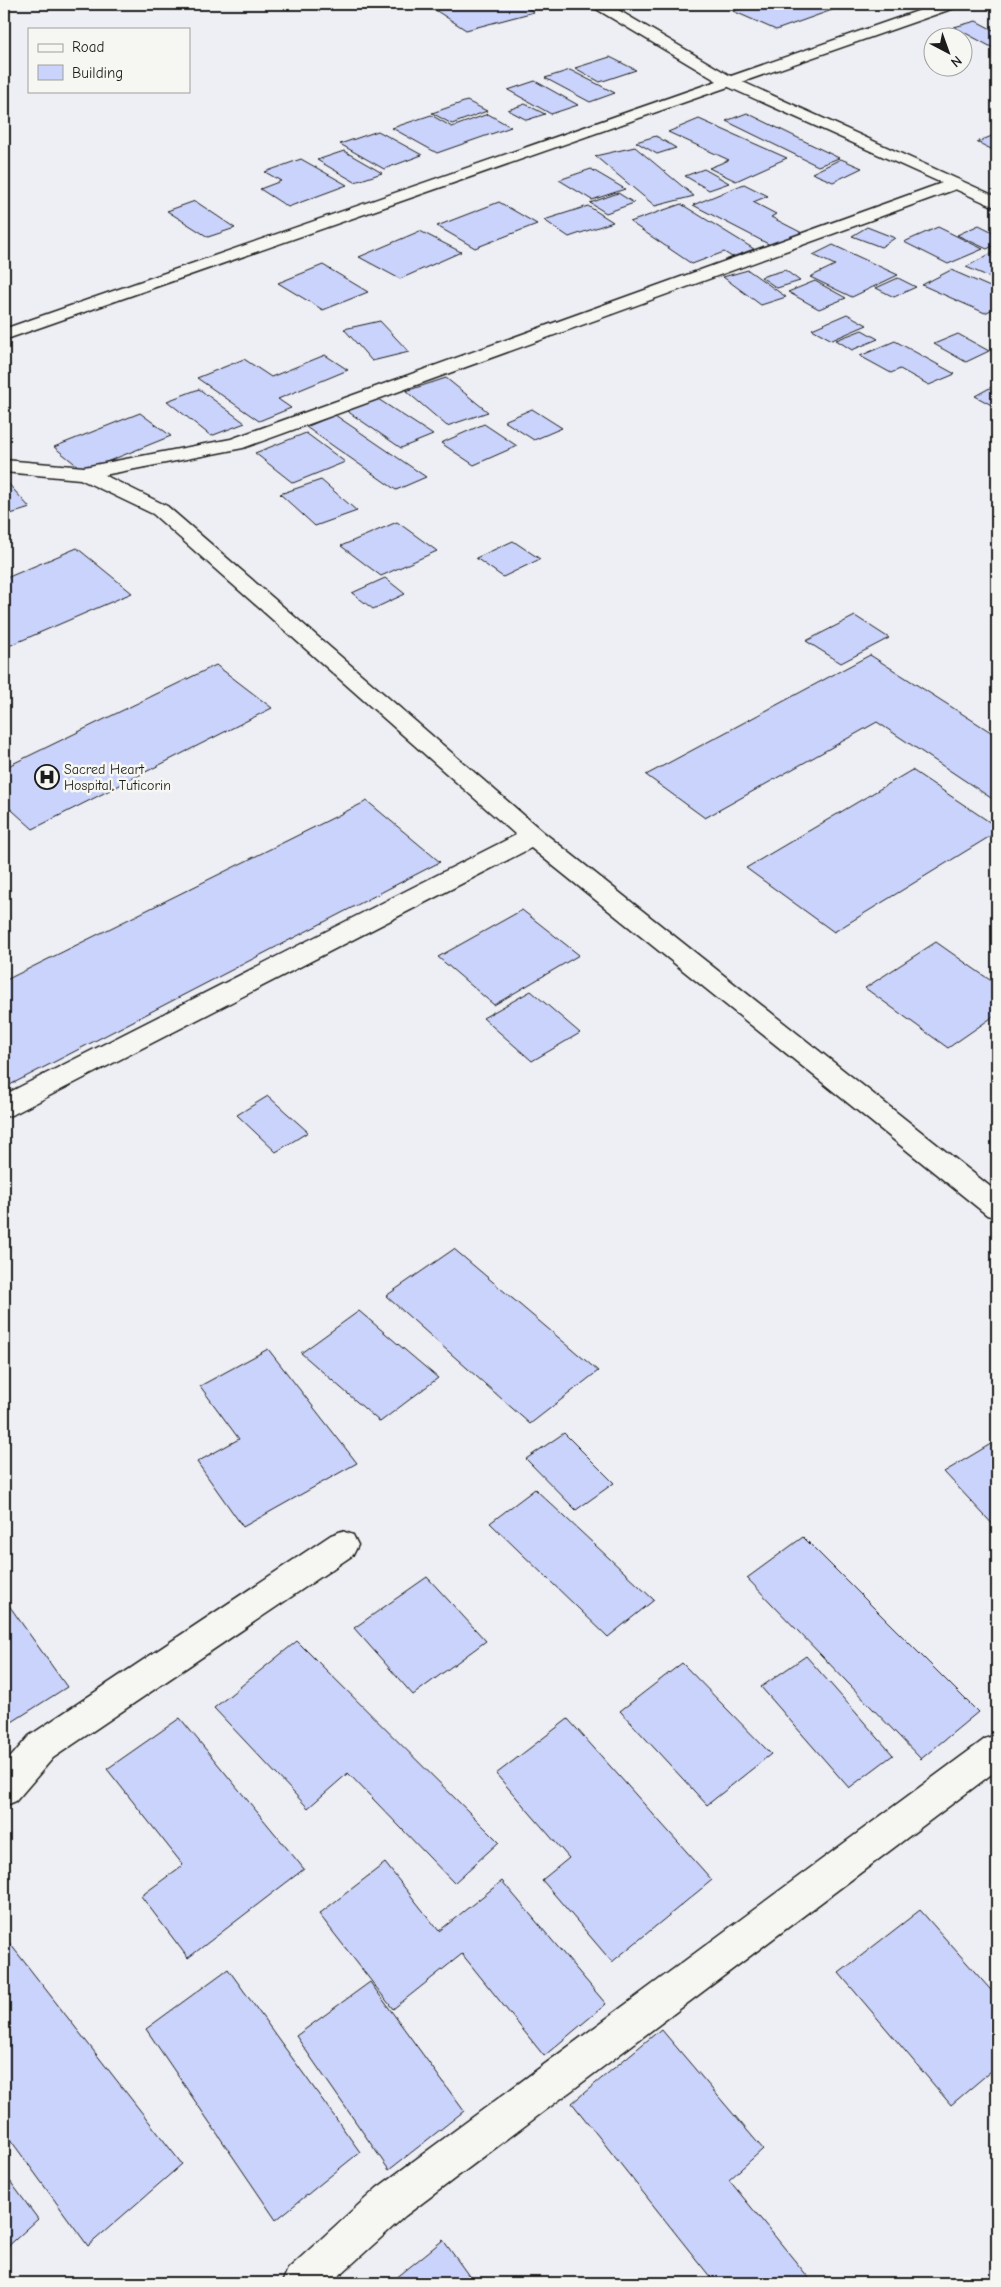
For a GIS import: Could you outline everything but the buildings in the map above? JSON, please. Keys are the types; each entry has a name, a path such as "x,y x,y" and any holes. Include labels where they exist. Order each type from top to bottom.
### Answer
{"street":[{"path":"598,4 728,80 997,203"},
{"path":"4,336 728,80 952,4"},
{"path":"4,466 84,473 236,444 953,184"},
{"path":"84,473 160,510 533,837 997,1207"},
{"path":"4,1107 533,837"},
{"path":"4,1790 41,1747 342,1545"},
{"path":"302,2283 391,2202 997,1750"}],"place":[{"name":"Sacred Heart Hospital, Tuticorin","path":"47,777"}]}
